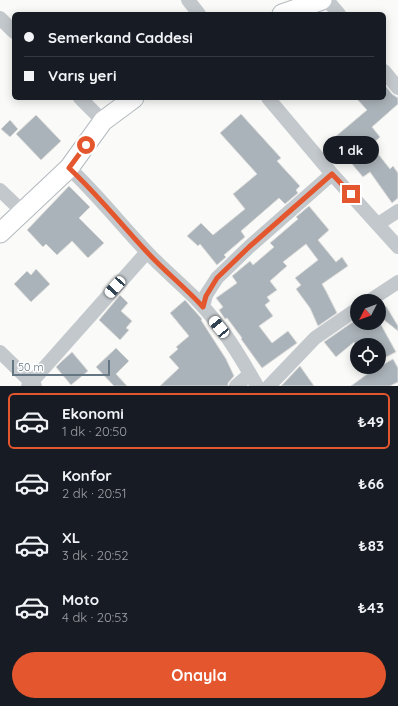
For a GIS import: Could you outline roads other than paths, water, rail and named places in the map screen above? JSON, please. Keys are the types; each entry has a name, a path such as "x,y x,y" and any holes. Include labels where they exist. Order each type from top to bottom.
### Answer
{"street":[{"path":"188,0 197,12"},
{"path":"288,12 322,0"},
{"path":"327,0 337,12"},
{"path":"0,18 12,30"},
{"path":"386,73 398,88"},
{"path":"82,100 103,121"},
{"path":"0,233 69,168 103,121 131,100"},
{"path":"270,100 332,174 398,247"},
{"path":"69,168 85,183 147,252 194,297 228,337 253,380 236,386"},
{"path":"203,307 206,296 217,278 249,247 332,174"},
{"path":"0,190 23,212"},
{"path":"378,224 398,211"},
{"path":"0,352 31,385 147,252"},
{"path":"380,294 398,282"},
{"path":"269,386 315,338 350,314"}]}
